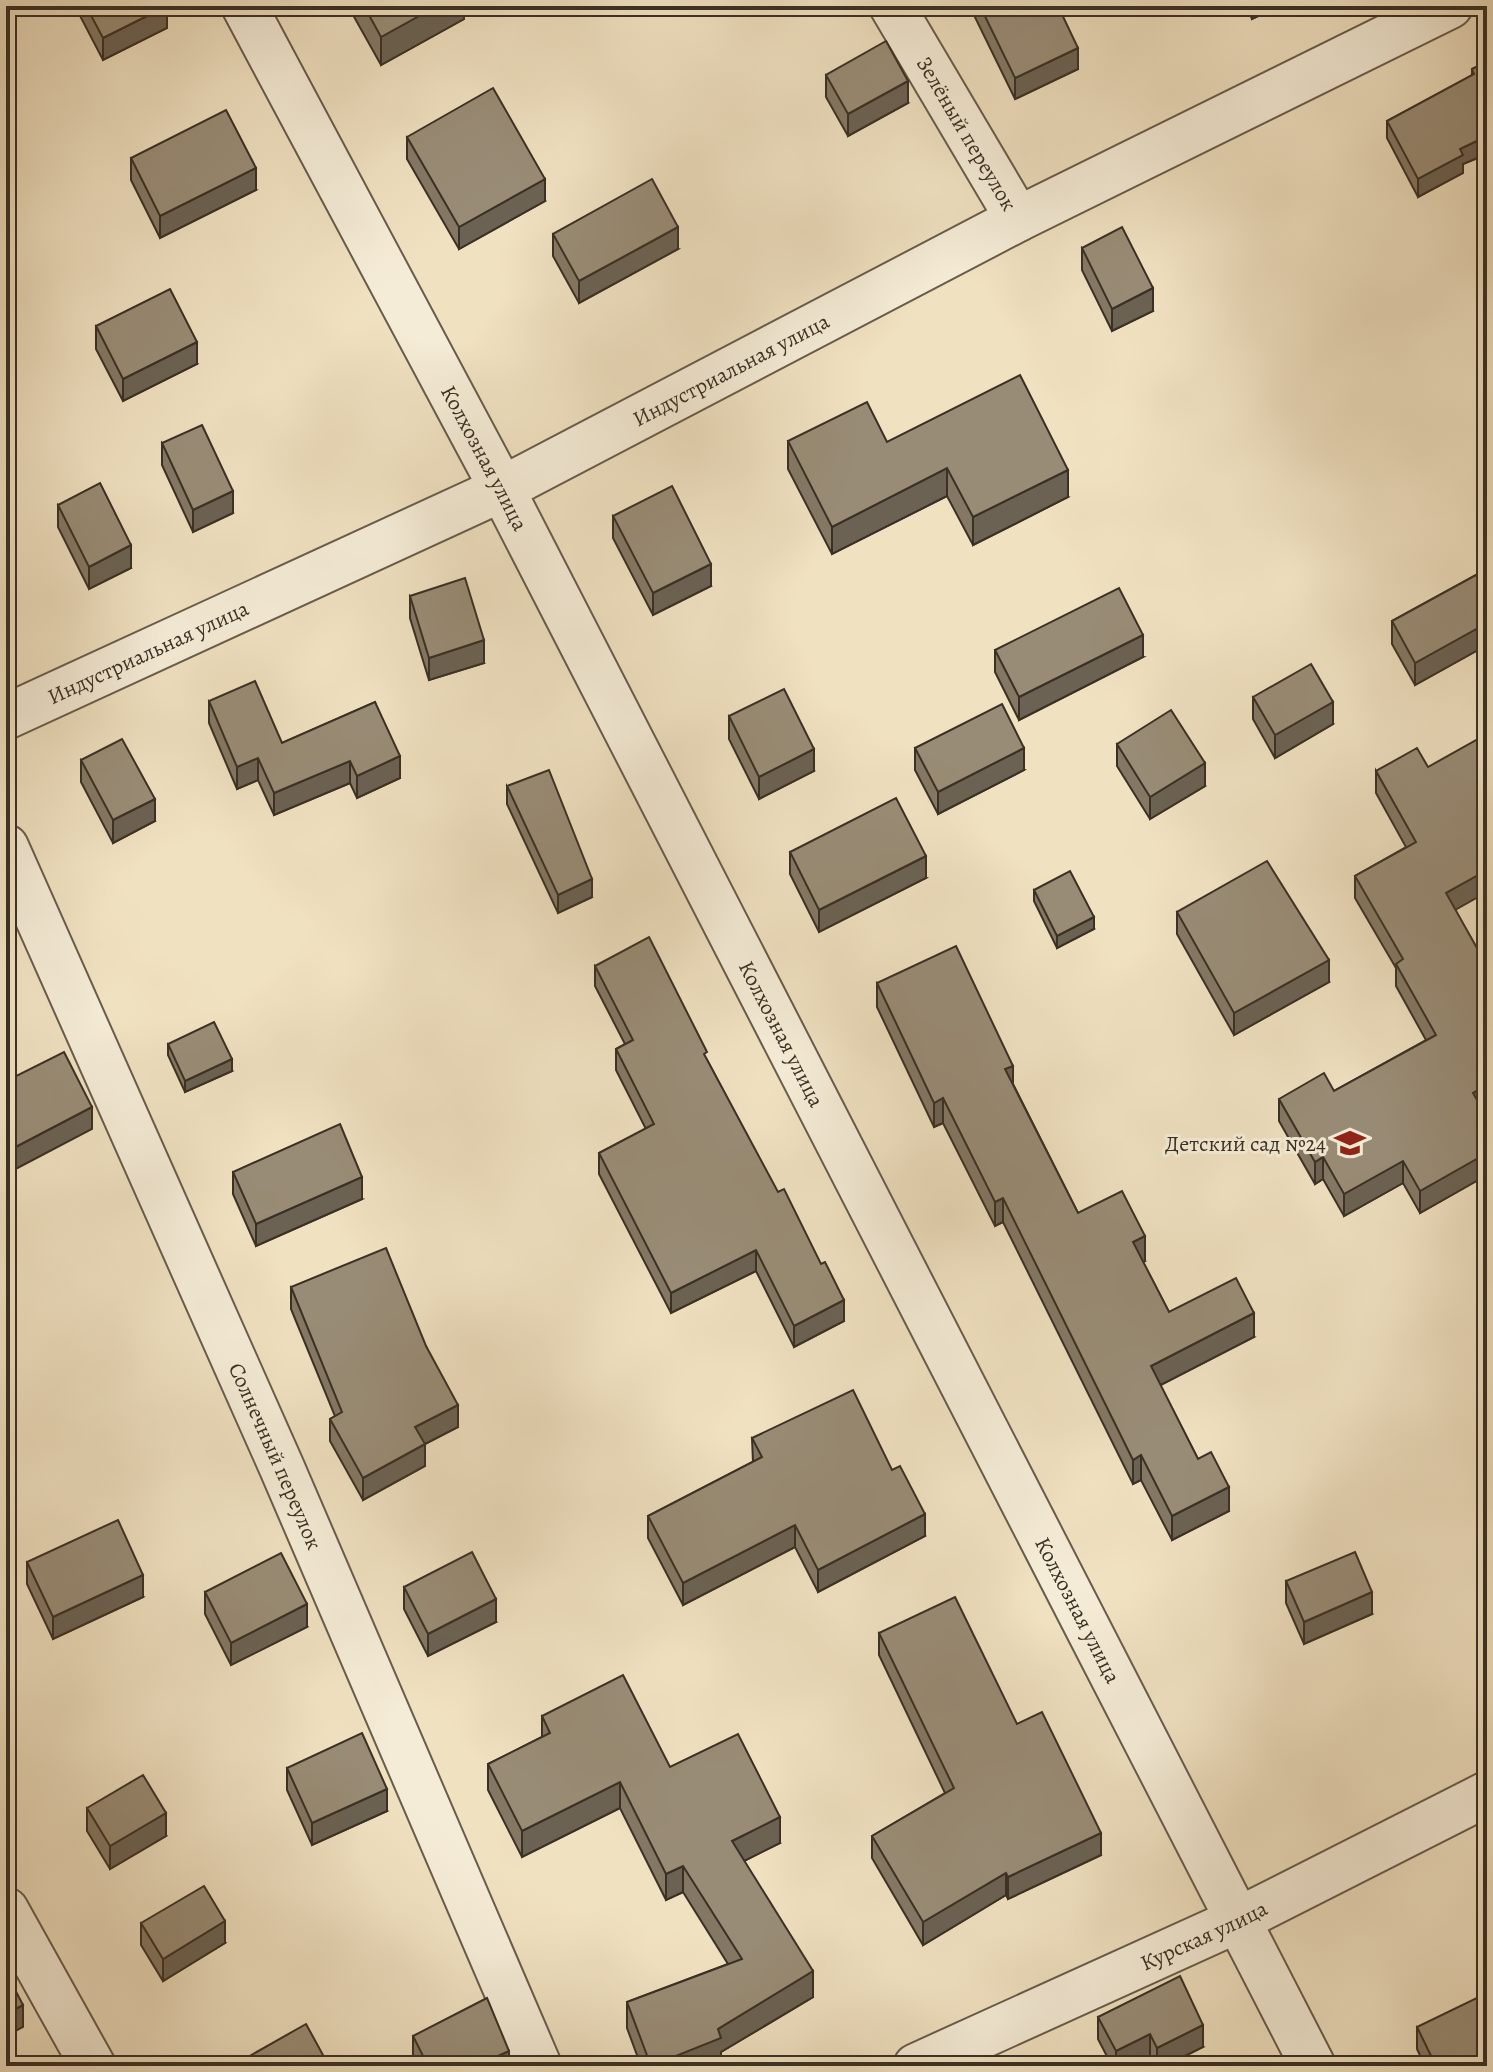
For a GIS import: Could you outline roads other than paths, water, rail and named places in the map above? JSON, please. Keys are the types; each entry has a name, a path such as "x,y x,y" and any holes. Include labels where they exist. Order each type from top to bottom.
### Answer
{"street":[{"name":"Колхозная улица","path":"244,6 502,489 1313,2066"},
{"name":"Зелёный переулок","path":"892,6 1018,219"},
{"name":"Индустриальная улица","path":"6,717 502,489 1018,219 1450,6"},
{"name":"Солнечный переулок","path":"6,847 282,1468 539,2066"},
{"name":"Курская улица","path":"916,2066 1238,1920 1487,1794"},
{"path":"6,1910 93,2066"}],"place":[{"name":"Детский сад №24","path":"1350,1143"}]}
